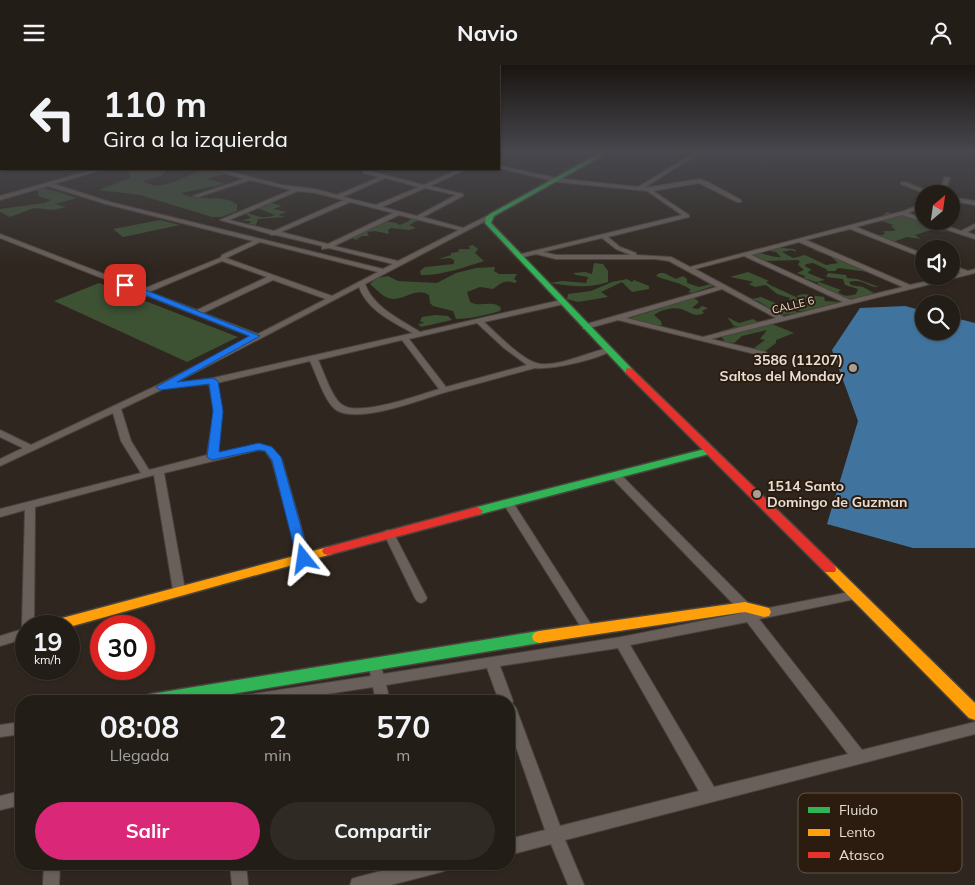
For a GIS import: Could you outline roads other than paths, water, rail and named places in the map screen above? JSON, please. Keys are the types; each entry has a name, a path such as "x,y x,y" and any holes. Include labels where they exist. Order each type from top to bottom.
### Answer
{"street":[{"path":"16,190 21,192"},
{"path":"0,198 27,190"},
{"path":"68,190 108,203 382,271"},
{"path":"196,196 214,190"},
{"path":"294,190 223,220 397,263"},
{"path":"308,190 464,231"},
{"path":"337,197 353,190"},
{"path":"377,207 415,190"},
{"path":"417,218 461,195 442,190"},
{"path":"0,463 160,387 397,263 464,231 538,190"},
{"path":"519,256 688,216 656,194 644,190"},
{"path":"718,190 739,201"},
{"path":"143,291 222,259 292,224 349,200"},
{"path":"960,200 975,203"},
{"path":"689,269 915,208"},
{"path":"312,253 398,213"},
{"path":"902,213 915,218"},
{"path":"489,217 488,223 561,302 975,713"},
{"path":"961,233 975,226"},
{"path":"851,227 915,252"},
{"path":"952,230 975,237"},
{"path":"0,236 256,336"},
{"path":"604,237 618,248 637,255"},
{"path":"800,240 911,288"},
{"path":"538,252 556,257 637,255 671,259 784,319"},
{"path":"744,254 850,302"},
{"path":"222,259 331,298"},
{"name":"CALLE 6","path":"618,318 703,339 971,272"},
{"path":"197,313 273,277"},
{"path":"361,282 365,295 385,312 419,334"},
{"path":"586,327 723,287"},
{"path":"160,387 213,381 561,302"},
{"path":"478,320 523,359 534,366"},
{"path":"404,338 444,390"},
{"path":"703,339 763,354"},
{"path":"313,358 333,401 338,407 346,411 372,410 534,366 553,364 608,349"},
{"path":"212,457 218,411 213,381"},
{"path":"116,408 126,441 147,475"},
{"path":"0,433 30,448"},
{"path":"0,513 159,473 212,457 259,447 268,449 277,460 304,559"},
{"path":"80,618 179,590 208,585 508,503 709,451"},
{"path":"159,473 179,590"},
{"path":"616,476 748,612 858,756"},
{"path":"508,503 588,629"},
{"path":"28,615 30,506"},
{"path":"389,535 421,598"},
{"path":"225,695 375,666 588,629 748,612 764,612 855,595"},
{"path":"285,695 621,642 748,612"},
{"path":"0,641 15,636"},
{"path":"621,642 710,795"},
{"path":"492,663 504,695"},
{"path":"375,666 381,695"},
{"path":"515,725 555,835 576,885"},
{"path":"515,845 858,756 975,728"},
{"path":"0,731 15,729"},
{"path":"0,803 15,800"},
{"path":"50,885 51,870"},
{"path":"239,870 240,885"},
{"path":"358,885 413,870"}],"water":[{"path":"905,306 915,309 915,340 960,340 960,319 975,323 975,548 913,548 827,524 858,421 832,350 860,308"}],"place":[{"name":"3586 (11207) Saltos del Monday","path":"853,368"},
{"name":"1514 Santo Domingo de Guzman","path":"757,494"}]}
